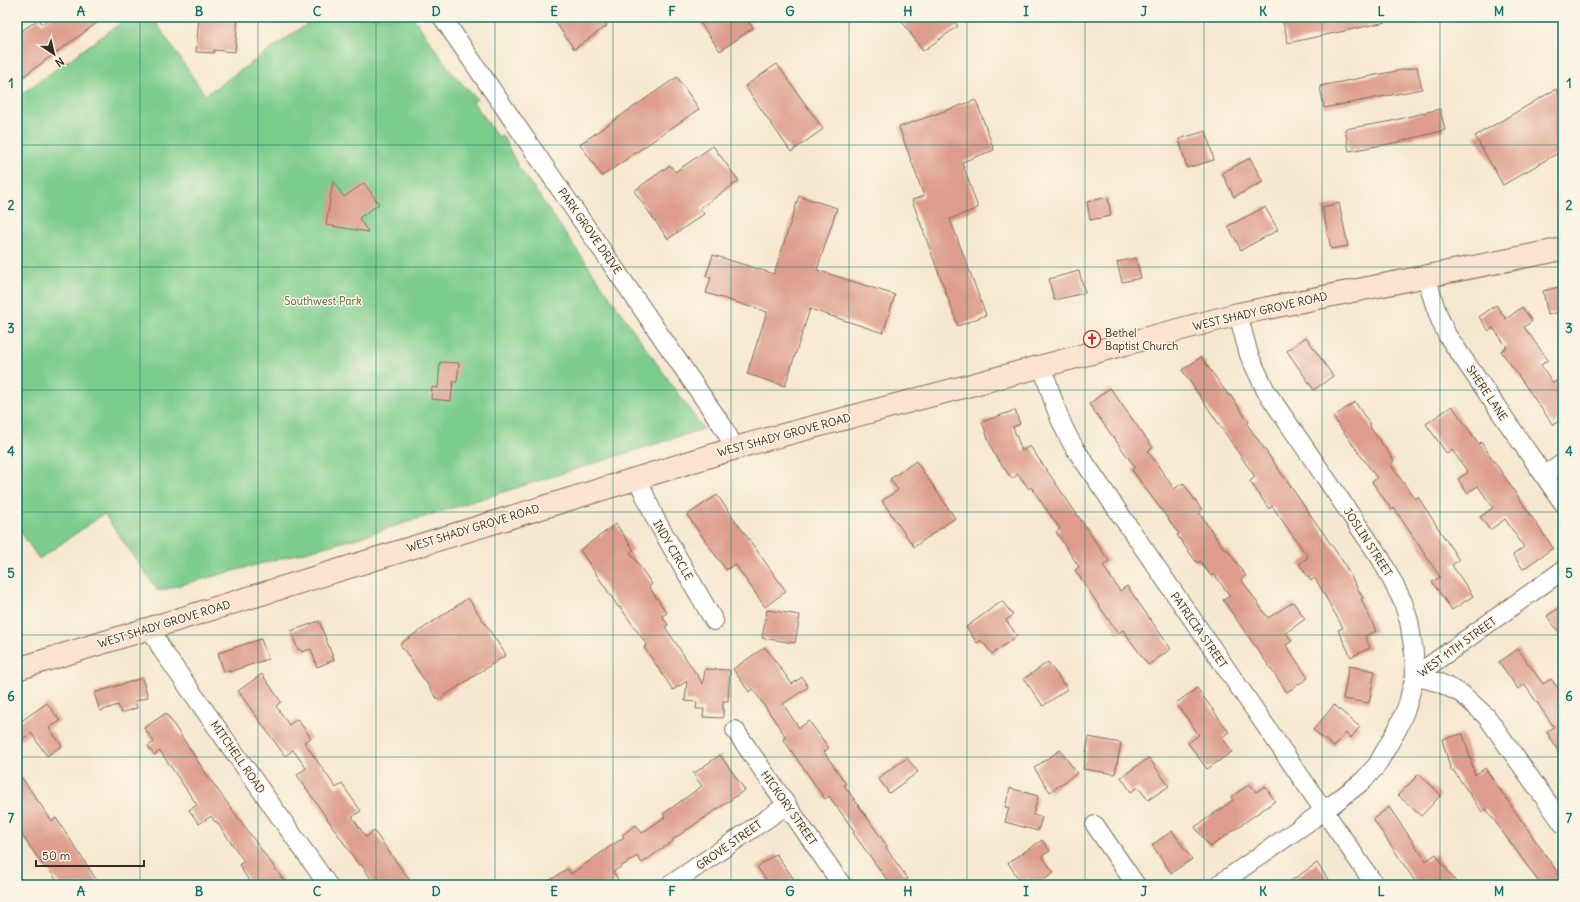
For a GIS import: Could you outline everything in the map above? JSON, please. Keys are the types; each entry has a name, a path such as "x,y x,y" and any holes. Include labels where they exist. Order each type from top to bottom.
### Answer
{"main road":[{"name":"WEST SHADY GROVE ROAD","path":"17,669 735,448 1238,314 1563,249"}],"street":[{"name":"PARK GROVE DRIVE","path":"442,17 722,425 735,448"},
{"name":"SHERE LANE","path":"1427,275 1431,297 1437,315 1447,335 1563,503"},
{"name":"JOSLIN STREET","path":"1238,314 1249,355 1266,391 1381,558 1395,584 1409,621 1414,653 1415,676"},
{"name":"PATRICIA STREET","path":"1042,365 1066,436 1375,885"},
{"path":"1544,476 1563,463"},
{"name":"INDY CIRCLE","path":"637,478 655,518 714,621"},
{"name":"WEST 11TH STREET","path":"1218,885 1324,811 1364,780 1377,765 1398,728 1415,676 1563,570"},
{"name":"MITCHELL ROAD","path":"151,628 162,650 328,885"},
{"path":"1415,676 1440,683 1462,694 1487,717 1563,824"},
{"name":"HICKORY STREET","path":"735,730 842,885"},
{"name":"GROVE STREET","path":"670,885 787,805"},
{"path":"1095,825 1136,885"}],"green space":[{"name":"Southwest Park","path":"129,17 152,17 205,95 317,17 413,17 452,73 477,99 473,102 498,137 502,135 518,166 703,429 354,539 158,591 104,514 39,559 17,526 17,97"}],"building":[{"path":"52,17 105,17 17,81 17,34 39,19 42,24"},
{"path":"199,17 238,17 235,52 214,50 214,53 196,52"},
{"path":"552,17 601,17 607,26 574,49"},
{"path":"696,17 745,17 753,28 720,51"},
{"path":"899,17 951,17 958,26 923,51"},
{"path":"1304,17 1385,17 1386,22 1288,43 1283,22"},
{"path":"777,64 823,129 791,152 745,86"},
{"path":"1417,67 1422,89 1324,108 1320,86"},
{"path":"677,77 699,109 602,176 580,144"},
{"path":"1556,89 1563,100 1563,150 1503,185 1475,136"},
{"path":"976,100 994,150 962,162 978,208 950,219 986,315 958,326 912,200 924,196 899,127"},
{"path":"1440,109 1445,130 1394,143 1349,151 1345,129 1387,122"},
{"path":"1206,131 1214,160 1187,168 1179,139"},
{"path":"713,146 739,181 700,208 704,214 668,239 634,191 670,165 675,172"},
{"path":"1250,158 1263,182 1234,197 1222,173"},
{"path":"333,181 344,197 364,183 379,204 359,218 368,232 326,225"},
{"path":"799,196 837,208 817,270 895,295 883,333 810,309 785,386 747,374 767,312 706,293 711,278 706,276 713,255 774,274"},
{"path":"1108,197 1111,216 1090,220 1087,202"},
{"path":"1339,203 1348,246 1331,249 1322,207"},
{"path":"1265,207 1278,230 1241,250 1228,226"},
{"path":"1136,258 1141,278 1122,282 1117,262"},
{"path":"1079,271 1085,293 1054,300 1049,279"},
{"path":"1563,286 1563,311 1548,315 1543,291"},
{"path":"1496,305 1506,319 1522,307 1532,321 1524,327 1548,360 1541,365 1553,383 1563,377 1563,418 1553,425 1501,351 1507,347 1493,328 1489,331 1479,317"},
{"path":"1306,337 1333,376 1314,390 1287,351"},
{"path":"1201,357 1249,422 1247,424 1342,560 1363,598 1361,599 1376,631 1365,636 1370,648 1351,657 1338,630 1343,628 1315,578 1311,581 1299,564 1308,557 1272,506 1269,509 1250,481 1255,477 1182,370"},
{"path":"440,362 459,363 457,382 453,382 451,401 431,399 432,387 438,388"},
{"path":"1110,388 1153,448 1148,451 1174,489 1183,483 1202,510 1199,513 1225,550 1227,549 1246,576 1241,579 1268,618 1293,602 1305,619 1286,633 1292,641 1286,645 1308,678 1287,692 1223,600 1230,596 1214,574 1211,576 1200,561 1197,563 1177,535 1179,534 1132,470 1135,467 1089,404"},
{"path":"1355,402 1371,426 1370,427 1394,461 1390,464 1415,499 1418,497 1459,560 1452,565 1473,596 1452,610 1432,582 1440,577 1394,508 1392,510 1372,482 1377,478 1333,417"},
{"path":"1452,406 1479,444 1481,442 1553,548 1523,569 1513,555 1524,547 1505,519 1490,530 1480,517 1493,508 1478,486 1467,493 1458,479 1468,472 1452,450 1447,454 1426,424"},
{"path":"1015,410 1020,424 1013,427 1022,451 1030,446 1109,561 1103,566 1120,591 1127,586 1171,649 1148,665 1123,630 1118,634 1075,570 1079,567 1056,532 1060,529 1031,487 1029,489 1018,474 1012,479 994,454 982,422"},
{"path":"916,461 955,518 914,547 882,501 898,490 890,479"},
{"path":"717,495 786,591 765,607 735,564 726,570 687,515"},
{"path":"616,524 634,550 630,552 652,584 649,587 667,613 662,616 668,625 665,627 703,684 705,669 730,670 728,701 723,701 723,718 703,717 704,709 696,709 697,702 685,701 687,681 673,690 644,647 647,645 620,607 619,608 580,550"},
{"path":"468,598 506,655 438,700 400,644"},
{"path":"1002,601 1013,615 1006,620 1017,636 992,654 981,640 977,643 966,627"},
{"path":"1563,605 1563,638 1547,616"},
{"path":"767,610 800,615 795,643 762,638"},
{"path":"319,621 334,660 317,667 311,649 302,652 300,649 298,650 291,631"},
{"path":"261,639 268,659 229,672 228,670 224,672 218,653"},
{"path":"765,647 792,684 802,677 808,687 783,704 799,728 809,721 829,748 824,752 846,784 844,785 887,846 886,848 908,879 899,885 891,885 853,833 855,832 829,796 825,799 783,739 786,737 753,689 749,692 733,669"},
{"path":"1518,649 1543,684 1551,679 1563,695 1563,759 1547,732 1554,727 1524,684 1518,689 1499,662"},
{"path":"1048,662 1067,689 1043,706 1024,679"},
{"path":"1349,666 1375,671 1369,703 1343,699"},
{"path":"262,674 281,702 276,706 289,725 297,719 311,738 304,742 336,788 342,784 361,811 352,817 366,837 374,831 413,885 375,885 361,864 359,865 297,775 306,768 293,750 285,756 238,691"},
{"path":"142,678 148,697 135,701 137,708 121,713 118,705 100,711 94,693"},
{"path":"1197,688 1229,732 1222,737 1232,752 1207,769 1188,743 1199,735 1176,703"},
{"path":"47,703 60,721 49,728 62,746 47,756 31,733 17,743 17,724"},
{"path":"1334,705 1360,727 1351,738 1346,733 1334,747 1313,730"},
{"path":"166,713 207,775 287,885 252,885 239,865 244,861 216,821 215,822 211,816 199,824 189,810 197,805 160,751 154,755 148,746 154,742 144,728"},
{"path":"1463,734 1475,775 1485,768 1563,881 1563,885 1541,885 1486,809 1482,812 1453,770 1451,771 1442,739"},
{"path":"1089,737 1121,743 1115,774 1083,769"},
{"path":"1060,750 1077,773 1050,792 1034,768"},
{"path":"720,755 745,790 672,840 673,841 642,863 637,856 613,872 618,879 610,885 543,885 567,869 571,874 624,837 622,835 636,825 642,833 665,817 663,814 702,786 693,774"},
{"path":"907,758 918,772 889,793 878,778"},
{"path":"1149,758 1169,786 1148,800 1138,787 1131,792 1121,777"},
{"path":"17,771 52,821 56,818 100,885 60,885 47,867 45,868 17,828"},
{"path":"1419,774 1441,795 1421,816 1398,795"},
{"path":"1250,784 1256,792 1265,786 1275,801 1210,847 1195,827 1233,800 1231,797"},
{"path":"1010,788 1038,796 1033,815 1042,817 1038,831 1005,822 1009,808 1005,807"},
{"path":"1389,807 1426,861 1436,854 1458,885 1429,885 1425,879 1417,884 1373,819"},
{"path":"1172,831 1192,859 1171,873 1152,845"},
{"path":"1042,840 1050,851 1042,856 1054,873 1036,885 1030,878 1022,884 1008,863"},
{"path":"776,854 794,879 786,885 770,885 757,867"},
{"path":"1317,863 1332,885 1285,885"}],"place":[{"name":"Bethel Baptist Church","path":"1092,339"}]}
